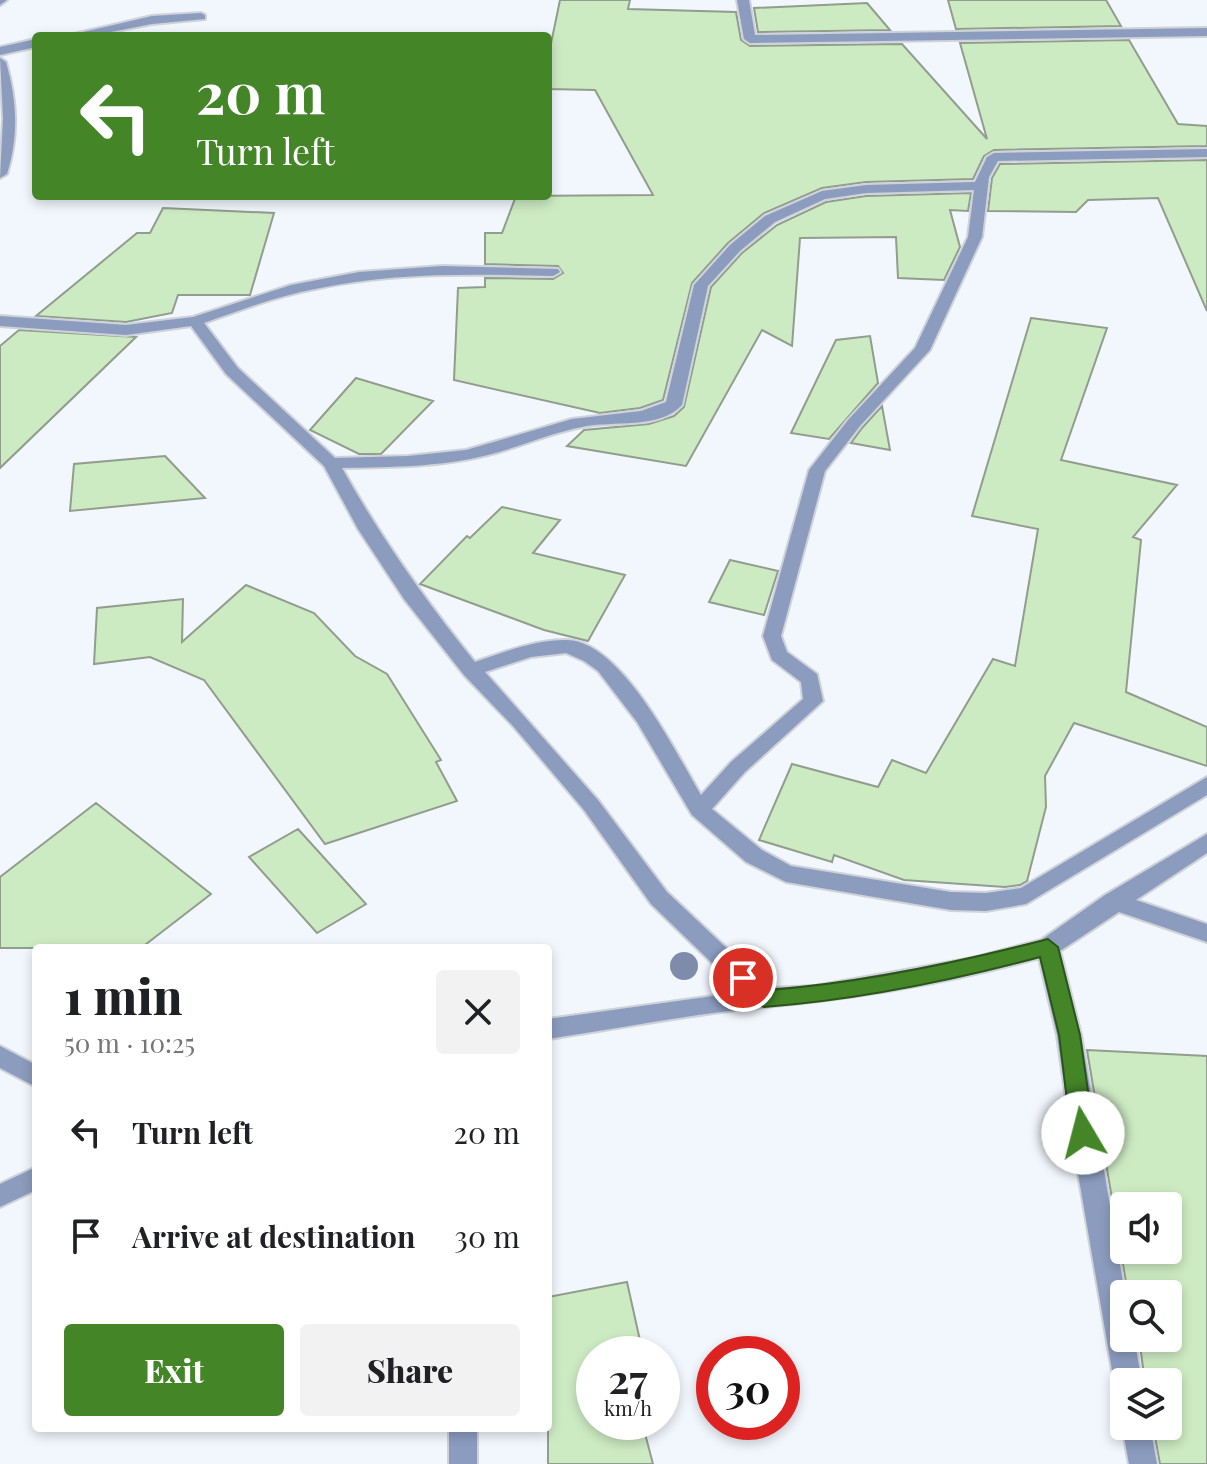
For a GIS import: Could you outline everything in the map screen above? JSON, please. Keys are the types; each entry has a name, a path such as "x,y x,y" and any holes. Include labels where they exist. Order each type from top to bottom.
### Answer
{"street":[{"path":"743,0 750,39 1207,32"},
{"path":"92,32 152,20 201,17"},
{"path":"0,51 32,44"},
{"path":"0,62 12,104 10,138 0,174"},
{"path":"699,810 738,767 813,701 810,679 779,655 772,636 817,470 854,423 922,350 975,237 982,177 994,157 1207,153"},
{"path":"331,463 392,462 483,452 581,422 646,418 662,413 674,405 701,285 735,248 770,219 822,195 866,189 981,186"},
{"path":"0,321 126,330 195,321 280,292 367,276 465,269 553,272"},
{"path":"195,321 232,371 331,463 384,555 471,670 591,805 659,898 764,998"},
{"path":"471,670 529,651 568,646 591,656 605,666 644,717 699,810 754,856 786,874 951,901 986,902 1026,896 1207,785"},
{"path":"552,1028 764,998 815,995 944,972 1048,947 1113,901 1207,842"},
{"path":"1113,901 1207,933"},
{"path":"1048,947 1069,1035 1083,1133 1125,1368"},
{"path":"0,1056 32,1075"},
{"path":"0,1196 32,1180"},
{"path":"463,1432 463,1464"},
{"path":"1139,1440 1143,1464"}],"building":[{"path":"560,0 630,0 628,9 736,12 741,40 750,46 902,44 987,139 960,43 1129,40 1178,124 1207,126 1207,146 994,150 984,156 973,179 866,182 822,188 764,213 728,243 692,283 663,400 640,408 600,413 454,380 458,288 485,287 485,278 553,279 563,273 558,266 485,264 485,233 502,233 514,200 552,200 552,196 653,195 595,90 552,89 552,39"},
{"path":"948,0 1106,0 1121,26 956,29"},
{"path":"867,3 890,30 758,32 754,8"},
{"path":"1207,160 1207,311 1158,198 1088,200 1076,212 988,211 992,178 1000,164"},
{"path":"971,193 968,211 950,210 960,247 944,280 898,278 896,237 800,238 792,346 762,330 686,466 567,446 584,430 649,424 674,416 684,407 711,287 742,253 777,225 826,202 866,196"},
{"path":"163,208 274,213 250,295 178,295 172,313 126,322 36,316 137,233 150,233"},
{"path":"1031,318 1107,328 1061,460 1177,485 1133,537 1141,540 1126,692 1207,727 1207,766 1074,723 1045,776 1046,807 1027,881 1020,885 1005,887 904,880 834,855 832,862 759,840 792,764 878,787 892,760 926,773 993,659 1015,666 1038,529 972,516"},
{"path":"19,330 136,337 0,468 0,346"},
{"path":"870,336 878,383 829,439 791,433 836,340"},
{"path":"356,378 433,401 381,454 359,454 310,430"},
{"path":"882,406 890,450 851,443 862,428"},
{"path":"165,456 205,498 70,511 74,464"},
{"path":"502,507 560,520 533,553 625,575 588,641 544,630 420,584 467,536 470,538"},
{"path":"730,560 778,571 764,615 709,602"},
{"path":"246,585 314,613 355,656 387,674 441,760 436,762 457,801 325,844 204,680 150,657 94,664 97,608 183,599 182,642"},
{"path":"96,803 211,894 146,944 32,944 32,948 0,948 0,877"},
{"path":"298,829 366,904 317,933 249,857"},
{"path":"1087,1050 1207,1056 1207,1464 1160,1464 1156,1440 1182,1440 1182,1368 1143,1368 1141,1352 1182,1352 1182,1280 1126,1280 1123,1264 1182,1264 1182,1192 1111,1192"},
{"path":"627,1282 639,1336 576,1336 576,1440 647,1440 653,1464 548,1464 548,1432 552,1432 552,1296"}],"route":[{"path":"743,978 764,998 815,995 973,967 1048,947 1069,1035 1083,1133"}]}
